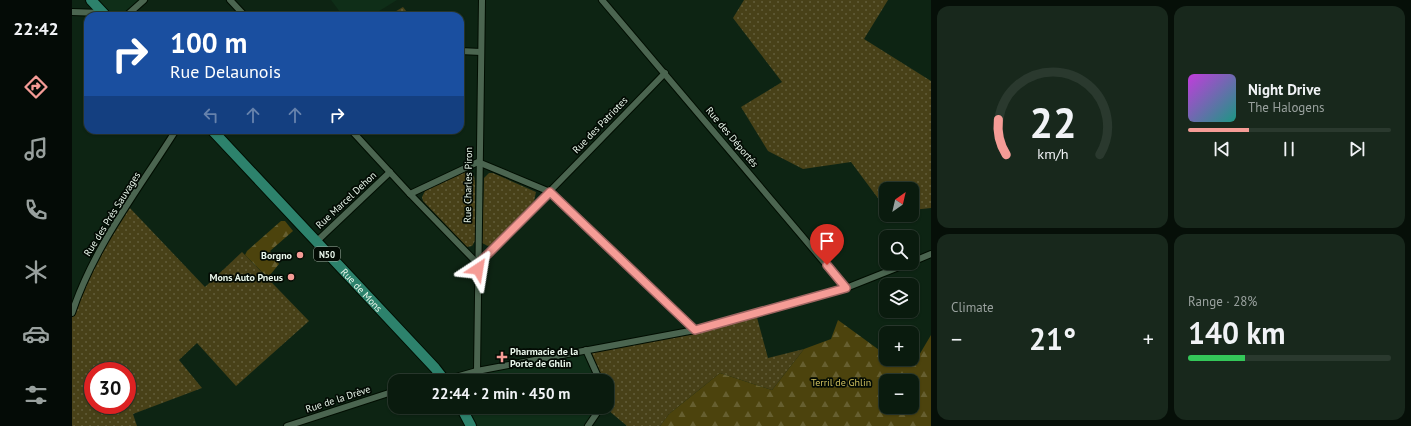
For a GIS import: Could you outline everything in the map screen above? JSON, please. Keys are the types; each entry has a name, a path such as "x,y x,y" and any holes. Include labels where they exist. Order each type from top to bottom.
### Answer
{"main road":[{"path":"91,0 102,12"},
{"name":"Rue de Mons","path":"216,134 440,374"},
{"path":"465,414 471,426"}],"street":[{"path":"130,12 144,0"},
{"path":"230,0 241,12"},
{"name":"Rue Charles Piron","path":"477,371 478,162 482,0"},
{"name":"Rue des Déportés","path":"602,0 846,288"},
{"path":"72,12 84,13"},
{"path":"464,52 480,52"},
{"name":"Rue des Patriotes","path":"478,264 665,73"},
{"name":"Rue des Prés Sauvages","path":"72,313 82,283 109,235 173,134"},
{"path":"355,134 478,264"},
{"path":"410,194 478,162 550,192 695,330"},
{"name":"Rue Marcel Dehon","path":"316,242 390,172"},
{"path":"919,259 931,254"},
{"path":"466,374 695,330 846,288 891,270"},
{"path":"586,350 597,374"},
{"path":"471,374 477,371"},
{"name":"Rue de la Drève","path":"290,426 388,393"},
{"path":"588,426 596,414"}],"shaded area":[{"path":"91,0 144,0 130,12 102,12"},
{"path":"331,0 397,0 378,12 340,12"},
{"path":"744,0 888,0 864,39 931,81 931,208 919,209 919,182 879,182 879,200 851,162 803,169 768,151 741,107 782,82 733,18"},
{"path":"403,7 407,12 395,12"},
{"path":"467,171 474,176 475,182 475,241 472,246 467,247 423,201 422,197 426,189"},
{"path":"489,173 493,173 536,192 534,201 491,245 488,246 482,243 484,178"},
{"path":"128,206 205,287 242,252 309,321 236,386 197,343 179,360 202,388 136,413 136,362 84,362 84,414 133,414 137,426 72,426 72,313 80,289"},
{"path":"756,314 768,358 804,349 772,390 720,373 669,414 660,426 627,426 613,414 614,414 614,374 597,374 586,350"},
{"path":"586,350 597,374 471,374 477,371"},
{"path":"465,414 596,414 588,426 471,426"}],"green space":[{"path":"281,221 285,221 293,231 270,251 279,264 270,275 266,276 245,255 247,251"},
{"name":"Terril de Ghlin","path":"838,320 879,350 879,366 919,366 919,355 931,335 931,426 660,426 669,414 720,373 772,390 804,349 831,339"}],"place":[{"name":"Borgno","path":"300,255"},
{"name":"Mons Auto Pneus","path":"291,277"},
{"name":"Pharmacie de la Porte de Ghlin","path":"502,357"}],"route":[{"path":"478,269 478,264 550,192 695,330 846,288 827,265"}]}
